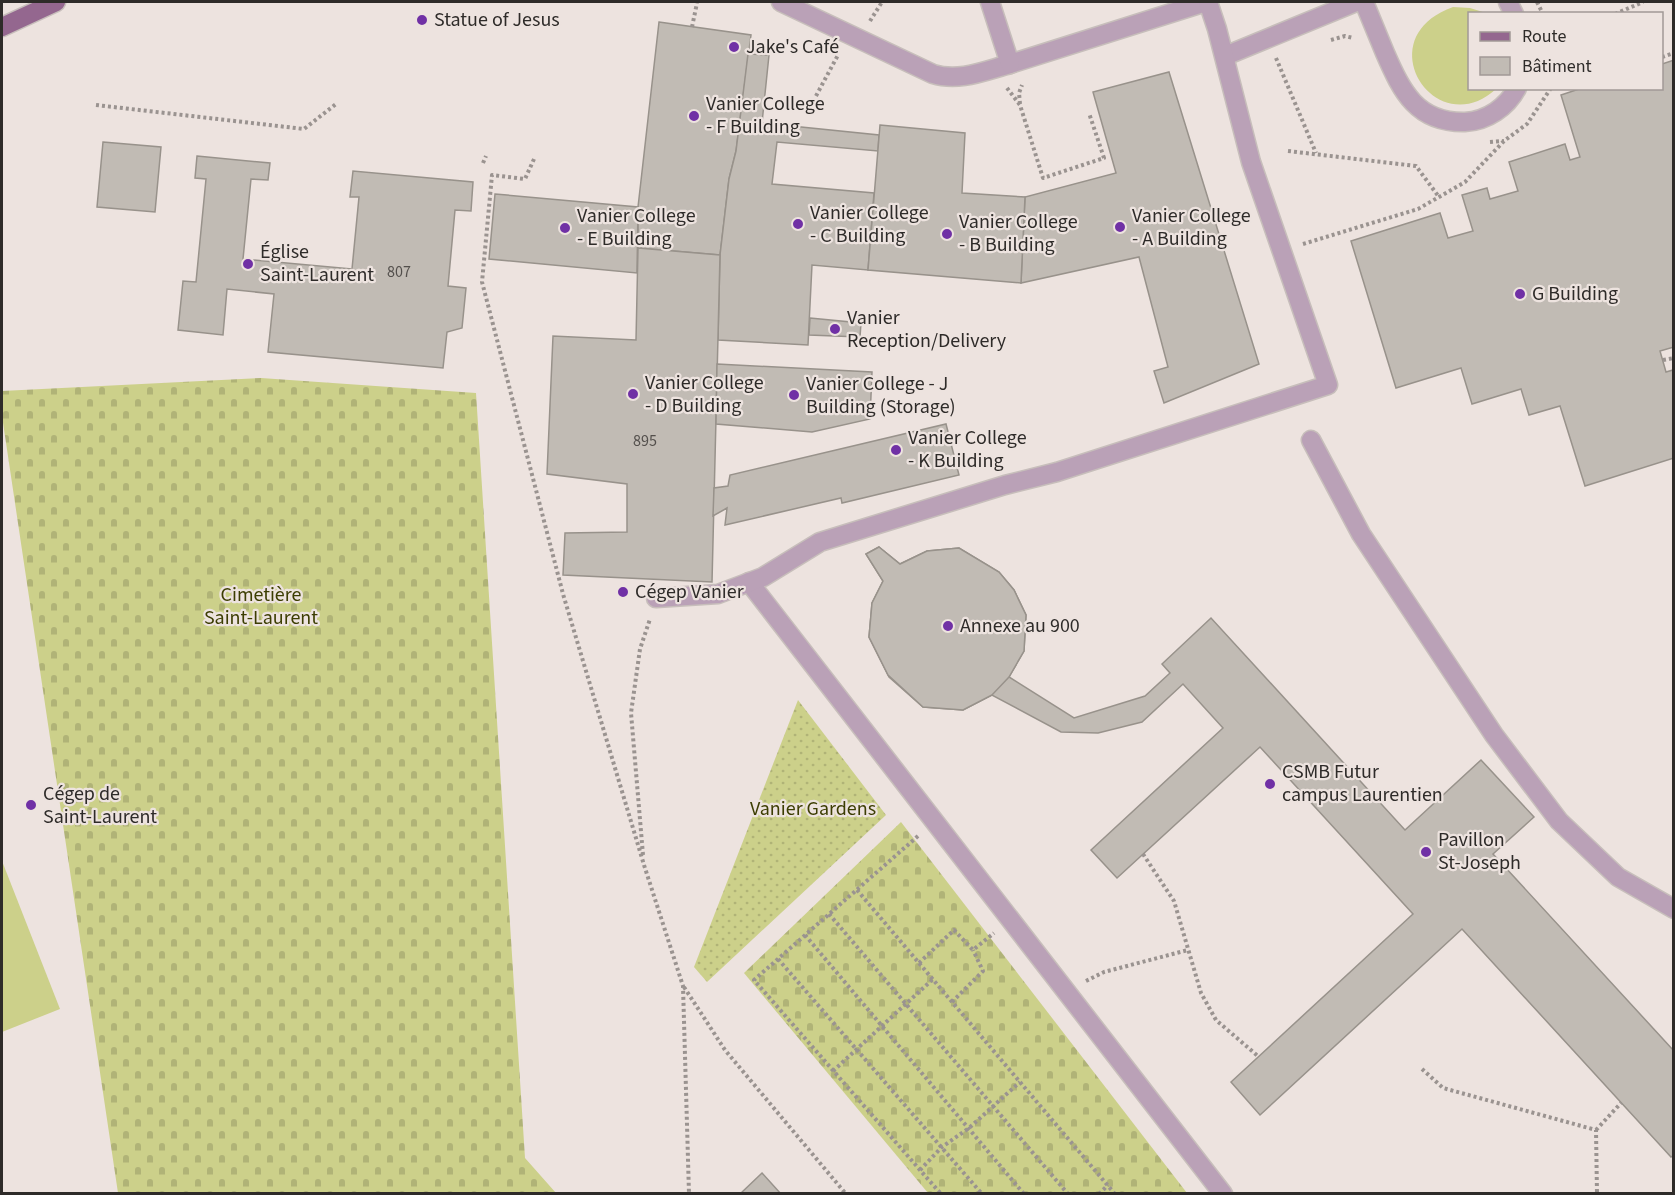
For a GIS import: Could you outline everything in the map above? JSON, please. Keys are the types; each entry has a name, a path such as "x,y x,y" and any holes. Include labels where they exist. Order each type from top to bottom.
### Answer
{"main road":[{"path":"2,27 56,2"}],"lane":[{"path":"656,598 718,594 763,577 820,542 1005,484 1057,472 1328,386 1251,162 1224,56 1207,2 968,76 944,77 933,74 780,2"},
{"path":"990,2 1010,64"},
{"path":"1224,56 1356,2"},
{"path":"1364,2 1398,84 1411,102 1429,115 1451,122 1473,121 1494,113 1512,98 1516,90"},
{"path":"1311,440 1367,543 1494,735 1559,821 1618,877 1674,909"},
{"path":"749,582 1223,1194"}],"path":[{"path":"870,22 882,2"},
{"path":"1620,12 1643,2"},
{"path":"692,27 697,3"},
{"path":"1325,42 1345,36 1361,41"},
{"path":"816,96 840,52"},
{"path":"1266,57 1286,54"},
{"path":"1276,57 1316,154"},
{"path":"1027,79 1019,93 1020,105 1042,178 1104,158 1089,113"},
{"path":"1004,86 1020,105"},
{"path":"1300,245 1418,209 1465,182 1504,141 1527,124 1549,90"},
{"path":"96,105 304,129 336,104"},
{"path":"1482,142 1504,141"},
{"path":"1288,151 1416,166 1439,197"},
{"path":"483,163 486,156"},
{"path":"534,159 525,179 492,175 482,282 563,594 644,865 683,986 725,1050 846,1194"},
{"path":"1663,360 1674,358"},
{"path":"644,865 631,713 640,649 656,598"},
{"path":"934,821 754,981 941,1194"},
{"path":"1143,854 1174,901 1201,993 1216,1020 1259,1057"},
{"path":"856,890 1114,1194"},
{"path":"829,914 1068,1194"},
{"path":"973,950 1010,919"},
{"path":"919,963 954,930 973,950 983,971 952,1002"},
{"path":"805,935 1024,1194"},
{"path":"1066,990 1104,972 1188,950"},
{"path":"778,959 982,1194"},
{"path":"833,1071 933,979"},
{"path":"683,986 690,1194"},
{"path":"1422,1069 1443,1088 1596,1130"},
{"path":"920,1170 942,1147 969,1128 1020,1082"},
{"path":"1597,1194 1596,1130 1621,1103"},
{"path":"1099,1194 1108,1185"}],"green space":[{"path":"1453,7 1470,8 1483,12 1468,12 1468,90 1494,90 1473,103 1452,104 1433,95 1419,80 1413,61 1415,41 1427,22"},
{"name":"Cimetière Saint-Laurent","path":"261,378 476,393 525,1158 556,1193 118,1193 2,416 2,391"},
{"name":"Vanier Gardens","path":"798,700 886,815 707,982 694,967"},
{"path":"901,822 1187,1193 928,1193 744,973"},
{"path":"2,861 60,1009 2,1032"}],"building":[{"name":"Vanier College - F Building","path":"659,22 751,35 720,255 638,248 638,207"},
{"name":"Vanier College - C Building","path":"748,54 769,55 762,123 879,135 878,151 777,142 772,184 874,193 868,270 812,265 808,345 718,340 720,255"},
{"name":"G Building","path":"1674,60 1674,347 1660,351 1666,372 1673,370 1674,372 1674,458 1585,486 1560,406 1529,415 1521,389 1472,404 1461,368 1396,388 1351,241 1440,213 1448,238 1473,231 1462,195 1487,188 1490,199 1518,191 1509,162 1565,144 1570,160 1580,157 1561,95 1576,90 1663,90 1663,64"},
{"name":"Vanier College - A Building","path":"1169,72 1259,364 1164,403 1154,371 1168,367 1139,257 1021,283 1025,197 1116,173 1093,92"},
{"name":"Vanier College - B Building","path":"880,125 965,133 962,193 1025,197 1021,283 868,270"},
{"path":"103,142 161,147 155,212 97,207"},
{"name":"Église Saint-Laurent","path":"197,156 270,163 268,180 251,179 243,259 352,269 359,197 350,197 353,171 473,182 471,211 455,210 448,286 466,288 462,328 447,332 443,368 268,352 274,294 227,289 223,335 178,330 183,281 196,282 206,179 195,178"},
{"name":"Vanier College - E Building","path":"495,194 638,207 637,273 489,259"},
{"name":"Vanier College - D Building","path":"638,248 720,255 712,582 563,575 565,533 627,532 627,484 547,474 553,336 636,340"},
{"name":"Vanier Reception/Delivery","path":"810,318 861,323 860,337 809,335"},
{"name":"Vanier College - J Building (Storage)","path":"717,364 872,372 870,419 812,432 716,424"},
{"name":"Vanier College - K Building","path":"946,424 959,475 842,503 841,498 725,525 727,508 713,516 714,488 728,486 730,475"},
{"name":"Pavillon St-Joseph","path":"879,547 900,564 927,551 959,548 999,572 1014,590 1026,615 1024,651 1009,677 1074,718 1145,696 1170,673 1162,664 1211,618 1405,830 1481,760 1534,817 1493,854 1674,1051 1674,1155 1671,1157 1462,929 1260,1115 1231,1082 1413,914 1260,747 1117,878 1091,850 1223,728 1183,684 1142,722 1098,733 1061,732 992,695 963,710 923,707 889,677 869,637 872,603 883,581 866,554"},
{"name":"Annexe au 900","path":"879,547 900,564 927,551 959,548 999,572 1014,590 1026,615 1024,651 1009,677 992,695 963,710 923,707 888,675 869,637 872,603 883,581 866,554"},
{"path":"762,1173 781,1194 740,1194"}],"place":[{"name":"Statue of Jesus","path":"422,20"},
{"name":"Jake's Café","path":"734,47"},
{"name":"Vanier College - F Building","path":"694,116"},
{"name":"Vanier College - C Building","path":"798,224"},
{"name":"Vanier College - A Building","path":"1120,227"},
{"name":"Vanier College - E Building","path":"565,228"},
{"name":"Vanier College - B Building","path":"947,234"},
{"name":"Église Saint-Laurent","path":"248,264"},
{"name":"G Building","path":"1520,294"},
{"name":"Vanier Reception/Delivery","path":"835,329"},
{"name":"Vanier College - D Building","path":"633,394"},
{"name":"Vanier College - J Building (Storage)","path":"794,395"},
{"name":"Vanier College - K Building","path":"896,450"},
{"name":"Cégep Vanier","path":"623,592"},
{"name":"Annexe au 900","path":"948,626"},
{"name":"CSMB Futur campus Laurentien","path":"1270,784"},
{"name":"Cégep de Saint-Laurent","path":"31,805"},
{"name":"Pavillon St-Joseph","path":"1426,852"}]}
